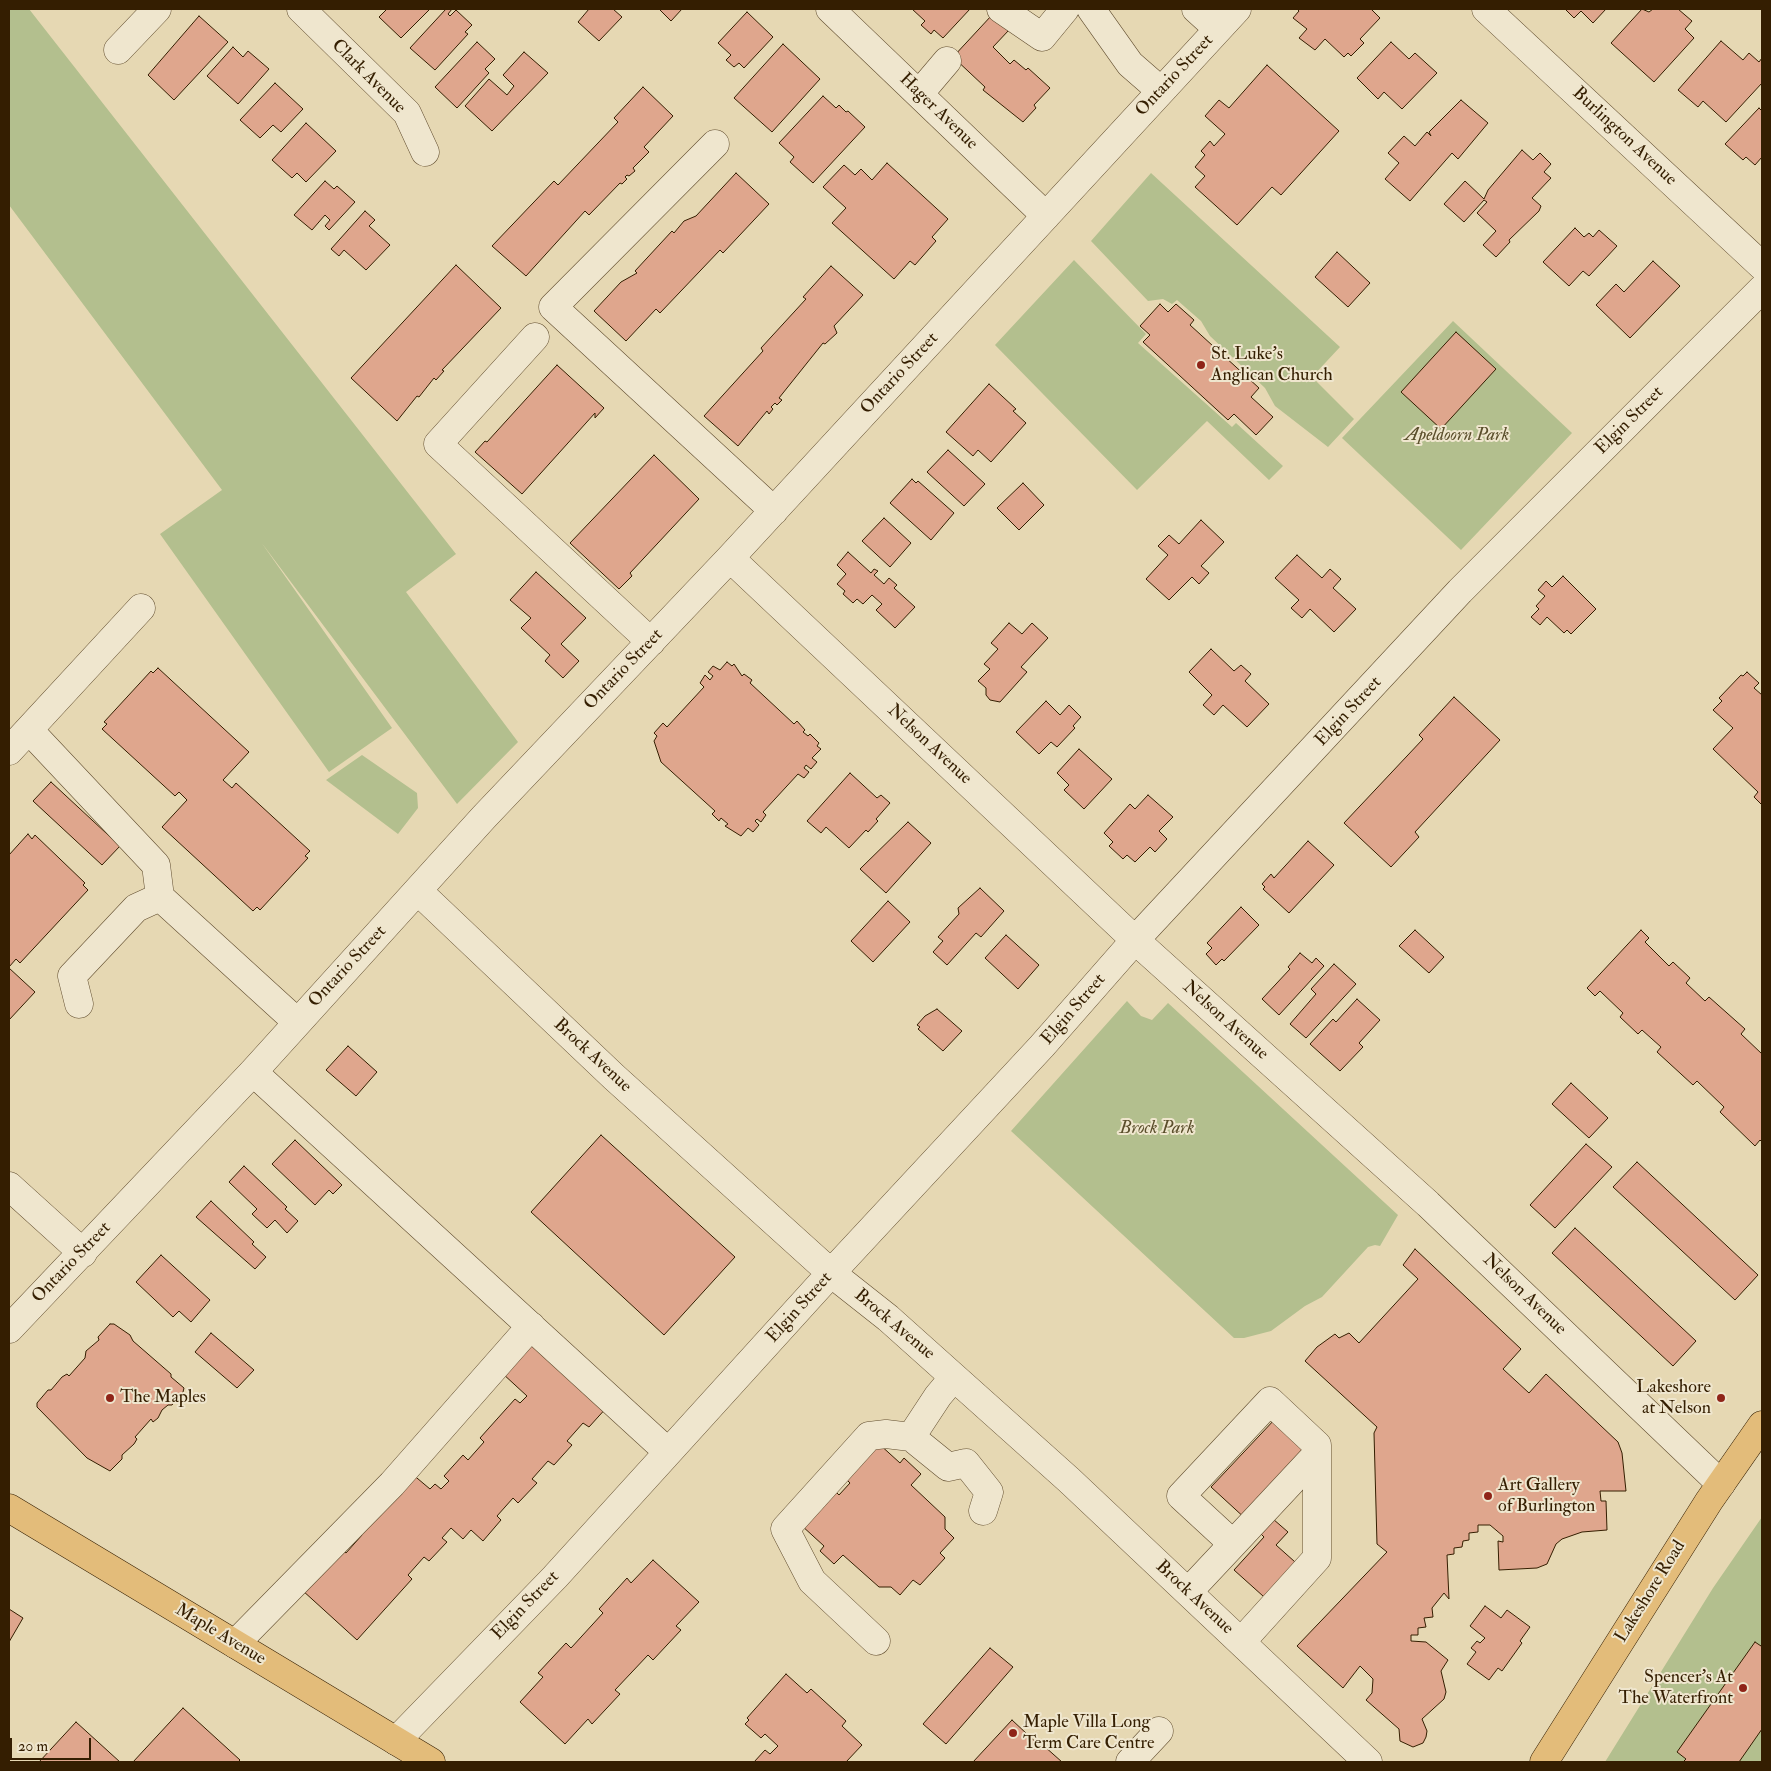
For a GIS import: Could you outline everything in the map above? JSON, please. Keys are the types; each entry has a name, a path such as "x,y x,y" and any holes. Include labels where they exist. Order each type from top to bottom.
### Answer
{"main road":[{"name":"Lakeshore Road","path":"1544,1762 1721,1484 1762,1425"},
{"name":"Maple Avenue","path":"9,1508 430,1762"}],"street":[{"path":"118,50 157,9"},
{"name":"Clark Avenue","path":"301,9 407,114 425,152"},
{"name":"Hager Avenue","path":"830,9 1046,216"},
{"path":"1002,9 1042,37 1065,9"},
{"path":"1091,9 1130,64 1161,92"},
{"path":"1196,9 1218,30"},
{"name":"Ontario Street","path":"9,1330 252,1072 484,817 774,511 1237,9"},
{"name":"Burlington Avenue","path":"1486,9 1762,266"},
{"path":"919,94 947,61"},
{"path":"715,144 553,307 774,511"},
{"name":"Elgin Street","path":"396,1741 555,1577 831,1273 1042,1046 1135,940 1460,592 1762,288"},
{"path":"535,337 438,444 651,642"},
{"name":"Nelson Avenue","path":"730,558 1135,940 1435,1211 1721,1484"},
{"path":"9,751 141,608"},
{"path":"28,730 156,865 160,897 298,1022"},
{"name":"Brock Avenue","path":"418,891 614,1077 831,1273 888,1318 954,1377 1188,1592 1368,1762"},
{"path":"79,1004 72,976 113,945 136,908 160,897"},
{"path":"252,1072 668,1452"},
{"path":"9,1186 83,1253"},
{"path":"235,1644 392,1484 531,1326"},
{"path":"911,1437 938,1396 954,1377"},
{"path":"1232,1544 1181,1496 1270,1401 1318,1444 1317,1558 1241,1642"},
{"path":"876,1641 812,1581 785,1528 870,1436 886,1434 911,1437 948,1468 966,1463 988,1492 983,1512"},
{"path":"1188,1592 1317,1454"},
{"path":"1130,1762 1159,1731"}],"green space":[{"path":"9,9 29,9 456,554 406,592 518,742 457,804 261,542 392,728 329,772 160,534 222,490 9,205"},
{"path":"1151,173 1340,347 1312,377 1354,419 1328,447 1275,406 1265,388 1210,336 1201,321 1177,300 1172,304 1163,299 1148,301 1091,241"},
{"path":"1074,260 1146,334 1138,343 1232,427 1236,423 1283,466 1269,480 1207,421 1137,490 995,345"},
{"name":"Apeldoorn Park","path":"1453,321 1572,433 1461,550 1342,438"},
{"path":"362,755 417,793 418,808 398,834 326,780"},
{"name":"Brock Park","path":"1127,1001 1141,1016 1152,1020 1168,1003 1398,1215 1380,1246 1368,1247 1322,1297 1305,1306 1271,1331 1244,1338 1234,1338 1011,1131"},
{"path":"1762,1517 1762,1762 1605,1762 1713,1588"}],"building":[{"path":"387,9 430,9 401,38 379,17"},
{"path":"446,9 452,9 448,14 450,16 456,10 472,25 465,32 468,34 435,70 410,48"},
{"path":"589,9 613,9 622,17 599,41 578,22"},
{"path":"659,9 682,9 671,21"},
{"path":"912,9 970,9 943,38 934,30 931,34 921,25 925,21"},
{"path":"1297,9 1371,9 1380,18 1360,39 1364,43 1351,56 1348,53 1344,57 1325,39 1315,50 1299,38 1307,29 1293,18 1299,11"},
{"path":"1565,9 1606,9 1593,23 1581,11 1574,18"},
{"path":"1642,9 1649,12 1653,9 1678,9 1692,21 1685,29 1694,38 1654,82 1611,43"},
{"path":"747,12 773,37 744,68 739,63 734,67 726,60 731,55 718,43"},
{"path":"992,15 1009,30 993,47 1010,64 1014,60 1026,70 1028,68 1050,88 1034,105 1036,108 1023,122 983,90 985,87 953,57"},
{"path":"199,16 228,42 174,100 148,75"},
{"path":"1721,41 1743,60 1749,53 1759,62 1762,58 1762,83 1726,122 1703,101 1698,107 1678,90"},
{"path":"477,42 495,59 485,69 489,73 457,108 435,87"},
{"path":"1391,42 1409,59 1415,53 1437,73 1402,109 1384,92 1378,99 1357,78"},
{"path":"783,44 820,79 772,132 734,98"},
{"path":"233,47 243,57 248,51 269,69 238,104 207,76"},
{"path":"524,52 548,73 492,131 465,106 489,79 507,95 514,86 503,75"},
{"path":"1267,65 1339,131 1281,195 1272,187 1237,225 1195,187 1205,176 1195,167 1205,155 1201,151 1210,141 1214,146 1225,134 1205,116 1219,100 1229,108"},
{"path":"275,83 303,109 281,132 273,125 260,138 240,120"},
{"path":"643,87 673,116 644,147 649,152 633,168 635,171 629,176 627,175 625,177 627,179 622,184 620,183 589,215 585,211 526,276 492,246 554,181 558,185 618,122 614,118"},
{"path":"823,96 836,108 839,105 846,112 848,111 865,127 813,183 790,162 794,157 779,143"},
{"path":"1461,100 1488,123 1458,159 1452,153 1410,201 1385,179 1399,163 1388,153 1404,136 1415,146 1427,132 1431,136 1429,132"},
{"path":"1759,108 1762,111 1762,157 1755,165 1746,157 1743,160 1725,144"},
{"path":"306,123 336,151 306,182 297,173 292,178 272,160"},
{"path":"1522,150 1533,160 1540,153 1551,164 1544,172 1551,178 1532,198 1541,206 1539,211 1509,240 1510,242 1496,257 1483,245 1496,231 1477,213 1487,202 1484,200 1464,222 1444,204 1465,181 1484,199 1488,190"},
{"path":"887,163 948,219 932,237 936,241 915,265 910,261 894,279 832,223 846,208 823,187 844,165 855,175 861,169 872,180"},
{"path":"736,173 769,204 723,253 720,250 660,313 656,309 626,341 594,311 621,282 637,273 635,271 672,231 674,233 684,221 696,216"},
{"path":"325,181 334,189 337,186 355,202 329,230 325,226 330,220 325,215 312,230 294,215"},
{"path":"365,211 375,220 369,226 390,245 366,270 344,250 339,256 331,249"},
{"path":"1575,228 1584,237 1589,233 1593,237 1599,230 1617,246 1589,276 1583,271 1569,286 1543,262"},
{"path":"1337,252 1370,283 1348,307 1315,277"},
{"path":"1653,261 1680,286 1630,338 1596,305 1616,284 1624,292"},
{"path":"456,265 501,308 442,370 444,371 436,380 434,378 419,397 417,396 397,421 351,378"},
{"path":"831,266 863,295 834,326 837,333 825,344 823,343 779,398 782,400 777,405 775,403 771,407 773,409 769,414 767,411 738,446 704,416 763,351 761,348 806,299 803,297"},
{"name":"St. Luke's Anglican Church","path":"1160,304 1168,312 1176,304 1194,320 1190,325 1259,388 1251,397 1273,417 1256,435 1234,414 1228,420 1143,342 1150,335 1140,326"},
{"path":"1456,332 1496,369 1441,429 1401,392"},
{"path":"557,365 604,408 595,418 595,413 522,494 475,452 485,441 487,442"},
{"path":"989,384 1016,409 1013,411 1026,423 991,462 978,450 973,456 946,432"},
{"path":"948,450 985,484 964,506 927,472"},
{"path":"654,455 699,499 630,573 632,576 619,589 570,543"},
{"path":"912,479 916,483 918,481 954,513 931,540 890,503"},
{"path":"1023,483 1044,505 1019,530 997,508"},
{"path":"884,518 911,543 890,567 862,541"},
{"path":"1201,520 1224,542 1201,566 1209,573 1199,584 1192,577 1169,600 1146,579 1168,555 1158,546 1169,535 1179,544"},
{"path":"848,552 871,573 874,569 878,571 874,575 884,584 889,578 897,585 894,588 915,607 895,628 876,610 882,604 872,595 863,604 857,599 853,603 843,594 845,591 837,584 846,574 837,565"},
{"path":"1297,555 1322,578 1330,569 1341,579 1333,588 1356,609 1334,632 1310,609 1302,618 1291,608 1299,600 1275,578"},
{"path":"536,572 586,618 561,644 579,661 563,678 545,661 550,655 521,628 531,618 510,600"},
{"path":"1563,576 1596,609 1571,634 1567,630 1564,633 1547,617 1540,625 1531,617 1539,609 1536,606 1545,596 1538,590 1546,581 1552,587"},
{"path":"1009,623 1022,634 1032,623 1048,638 1021,667 1027,672 1000,702 990,700 986,695 986,688 978,681 990,669 984,664 998,649 991,643"},
{"path":"1211,649 1234,671 1241,665 1251,674 1245,681 1269,704 1247,727 1223,705 1214,715 1203,705 1212,695 1189,672"},
{"path":"727,662 732,666 734,664 742,676 744,674 752,680 750,683 794,724 797,721 805,730 803,732 808,736 810,734 819,743 817,746 821,749 812,758 817,762 811,769 806,765 804,768 809,772 804,778 798,774 763,812 766,815 761,822 757,819 755,821 759,825 753,832 748,828 741,836 725,826 728,824 721,818 719,821 712,814 715,811 661,762 654,741 657,736 654,733 663,723 667,727 704,687 700,683 705,675 710,680 713,676 708,672 713,666 720,670"},
{"path":"158,668 249,752 223,780 232,788 236,783 310,851 305,856 308,858 260,910 257,907 253,911 162,827 187,800 179,792 175,796 102,729 107,724 104,722 151,671 153,673"},
{"path":"1747,672 1759,683 1754,688 1762,695 1762,805 1754,797 1758,792 1713,749 1733,728 1713,710 1722,701 1719,698 1741,675 1743,676"},
{"path":"1454,697 1500,740 1415,832 1419,837 1391,867 1344,823 1423,739 1419,735"},
{"path":"1046,701 1060,715 1069,705 1081,717 1073,726 1075,728 1057,747 1051,742 1039,754 1016,732"},
{"path":"1079,749 1112,779 1084,809 1064,790 1069,785 1057,773"},
{"path":"850,773 877,798 881,795 890,803 868,832 866,830 849,848 826,827 821,833 807,821"},
{"path":"51,782 120,846 102,865 33,801"},
{"path":"1148,795 1173,817 1159,831 1167,839 1155,852 1150,847 1135,862 1127,855 1123,859 1109,846 1113,842 1104,833 1130,804 1135,809"},
{"path":"908,822 931,843 886,893 860,869"},
{"path":"28,834 32,839 35,835 85,883 83,885 88,890 20,963 16,959 9,967 9,855"},
{"path":"1308,841 1334,865 1289,913 1263,889 1265,887 1262,884 1271,874 1274,878"},
{"path":"980,888 1004,911 981,937 976,933 947,965 933,952 943,941 938,937 959,914 958,908"},
{"path":"888,901 910,922 873,962 851,941"},
{"path":"1241,907 1259,925 1224,961 1222,959 1216,965 1206,954 1212,948 1207,943"},
{"path":"1415,930 1444,957 1429,973 1399,946"},
{"path":"1641,930 1649,938 1645,942 1669,966 1673,962 1690,978 1686,983 1705,1001 1709,997 1745,1029 1741,1034 1762,1054 1762,1142 1760,1140 1755,1146 1720,1112 1724,1107 1697,1081 1693,1085 1657,1052 1661,1047 1642,1030 1638,1034 1620,1017 1623,1013 1600,991 1595,996 1587,988"},
{"path":"1006,935 1039,965 1018,989 985,958"},
{"path":"1300,953 1312,963 1316,958 1324,966 1279,1015 1262,999 1290,969 1288,967"},
{"path":"1334,964 1356,984 1306,1038 1290,1024 1316,994 1311,989"},
{"path":"9,968 35,992 9,1020"},
{"path":"1357,999 1380,1020 1359,1043 1363,1047 1340,1071 1310,1044 1333,1019 1336,1022"},
{"path":"937,1009 962,1031 943,1051 918,1029 920,1027 917,1025 925,1016"},
{"path":"348,1046 377,1072 356,1096 326,1070"},
{"path":"1571,1083 1608,1118 1589,1138 1552,1104"},
{"path":"601,1135 735,1257 664,1335 531,1212"},
{"path":"295,1140 342,1185 333,1194 329,1190 315,1205 272,1164"},
{"path":"1586,1144 1612,1167 1555,1228 1530,1205"},
{"path":"1637,1162 1758,1275 1735,1300 1613,1187"},
{"path":"244,1166 287,1207 285,1209 298,1221 287,1233 275,1220 267,1228 252,1214 257,1209 229,1182"},
{"path":"211,1201 254,1242 252,1244 266,1257 255,1269 196,1217"},
{"path":"1575,1228 1696,1341 1673,1366 1552,1253"},
{"name":"Art Gallery of Burlington","path":"1415,1249 1521,1349 1503,1369 1529,1393 1546,1374 1618,1442 1622,1453 1626,1491 1600,1491 1601,1501 1606,1501 1607,1530 1582,1532 1562,1539 1556,1544 1547,1564 1537,1568 1499,1570 1498,1541 1503,1542 1503,1536 1490,1525 1478,1525 1478,1532 1469,1533 1469,1540 1463,1541 1462,1547 1454,1548 1454,1554 1447,1555 1449,1599 1444,1593 1432,1608 1433,1617 1424,1618 1426,1627 1418,1628 1418,1635 1411,1635 1411,1641 1426,1642 1448,1660 1441,1671 1446,1692 1444,1699 1422,1719 1427,1731 1426,1737 1423,1743 1413,1747 1400,1741 1399,1729 1366,1700 1372,1693 1373,1679 1360,1666 1343,1688 1297,1646 1387,1552 1377,1544 1374,1433 1377,1427 1305,1361 1317,1347 1335,1334 1339,1338 1349,1333 1359,1343 1418,1279 1403,1265"},
{"path":"161,1255 210,1300 191,1322 179,1311 173,1317 136,1282"},
{"name":"The Maples","path":"110,1324 114,1324 130,1335 133,1341 184,1388 172,1405 168,1405 162,1410 158,1418 153,1422 151,1419 135,1437 137,1439 134,1444 122,1455 122,1459 110,1471 87,1458 37,1407 37,1403 62,1377 67,1374 69,1376 85,1358 86,1351 99,1340 98,1337"},
{"path":"211,1333 254,1370 237,1388 195,1352"},
{"path":"534,1339 608,1406 589,1427 583,1423 567,1441 572,1445 554,1465 548,1461 532,1479 537,1483 518,1503 513,1498 497,1516 501,1520 483,1541 471,1530 463,1539 451,1528 442,1538 447,1542 429,1561 424,1557 408,1575 412,1579 357,1640 302,1590 340,1548 346,1553 362,1535 357,1530 376,1510 381,1515 398,1497 411,1473 430,1489 435,1484 441,1489 449,1481 444,1476 463,1455 468,1460 484,1442 480,1438 515,1399 520,1403 527,1396 502,1373"},
{"path":"1276,1418 1311,1452 1247,1520 1211,1487"},
{"path":"878,1443 900,1463 904,1458 921,1474 911,1485 945,1517 945,1529 954,1538 940,1553 945,1558 920,1585 913,1580 900,1595 891,1587 879,1587 843,1555 834,1564 820,1551 824,1546 801,1525 834,1490 839,1495 850,1483 845,1478"},
{"path":"1273,1519 1288,1532 1276,1545 1304,1570 1273,1605 1234,1570 1264,1537 1260,1533"},
{"path":"653,1560 699,1602 676,1626 681,1630 653,1660 648,1655 615,1690 620,1694 592,1724 588,1719 565,1744 520,1702 543,1677 538,1673 566,1643 571,1648 603,1613 599,1609 627,1578 631,1583"},
{"path":"1485,1606 1501,1618 1507,1610 1530,1627 1520,1641 1522,1643 1502,1671 1498,1668 1489,1680 1467,1664 1476,1652 1471,1648 1477,1641 1480,1643 1485,1638 1470,1626"},
{"path":"9,1609 23,1618 9,1642"},
{"name":"Spencer's At The Waterfront","path":"1755,1642 1761,1646 1762,1644 1762,1729 1739,1762 1683,1762 1686,1759 1677,1752"},
{"path":"990,1648 1013,1667 946,1744 923,1724"},
{"path":"786,1674 807,1693 811,1689 846,1721 842,1726 862,1745 846,1762 754,1762 765,1750 770,1754 778,1746 765,1734 761,1738 745,1724 749,1720 747,1718"},
{"path":"183,1708 240,1760 238,1762 133,1762"},
{"name":"Maple Villa Long Term Care Centre","path":"1012,1720 1042,1748 1044,1746 1062,1762 973,1762"},
{"path":"76,1722 120,1762 39,1762"}],"place":[{"name":"St. Luke's Anglican Church","path":"1201,365"},
{"name":"The Maples","path":"110,1398"},
{"name":"Lakeshore at Nelson","path":"1721,1398"},
{"name":"Art Gallery of Burlington","path":"1488,1496"},
{"name":"Spencer's At The Waterfront","path":"1743,1688"},
{"name":"Maple Villa Long Term Care Centre","path":"1013,1733"}]}
